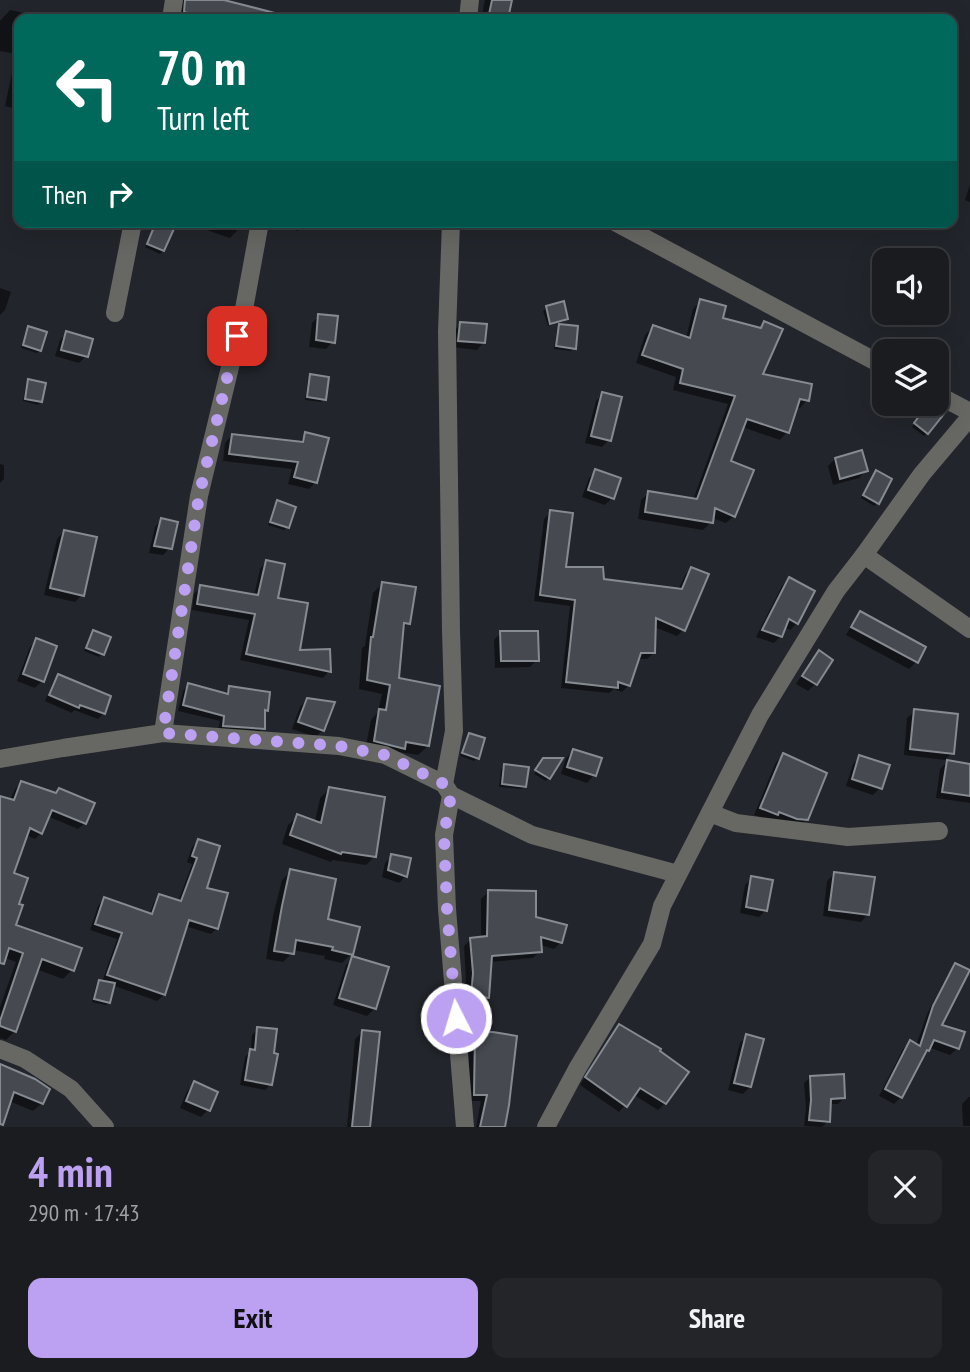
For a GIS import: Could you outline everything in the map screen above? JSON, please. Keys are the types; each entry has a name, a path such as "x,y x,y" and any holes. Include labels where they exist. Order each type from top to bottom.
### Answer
{"street":[{"path":"115,313 132,228"},
{"path":"163,733 199,496 244,309 259,228"},
{"path":"451,228 447,332 454,731 445,773 448,789 444,835 447,909 465,1127"},
{"path":"626,228 872,360"},
{"path":"949,401 970,412"},
{"path":"546,1127 577,1069 652,944 662,906 760,715 836,591 922,474 970,417"},
{"path":"864,555 970,629"},
{"path":"0,759 163,733 339,746 385,755 532,835 678,874"},
{"path":"710,813 736,823 848,837 939,831"},
{"path":"0,1049 24,1059 71,1089 105,1127"}],"building":[{"path":"185,0 224,0 275,14 191,14 184,12"},
{"path":"492,0 512,0 509,14 489,14"},
{"path":"154,228 174,228 164,251 147,244"},
{"path":"700,299 726,306 723,318 761,328 764,321 783,329 763,374 812,384 809,401 800,399 789,433 747,419 731,461 754,470 735,517 715,508 713,523 645,512 648,491 697,499 735,396 680,383 683,369 642,355 653,325 690,338"},
{"path":"564,301 568,319 550,324 546,306"},
{"path":"318,314 338,316 335,343 316,340"},
{"path":"460,322 487,324 485,343 458,341"},
{"path":"559,324 578,326 576,349 556,346"},
{"path":"28,326 47,332 41,351 23,345"},
{"path":"66,331 93,339 88,357 61,350"},
{"path":"310,374 329,377 326,400 307,397"},
{"path":"28,379 46,383 42,402 25,399"},
{"path":"602,392 622,397 611,441 591,436"},
{"path":"919,416 942,416 928,434 914,423"},
{"path":"305,432 329,438 317,483 294,477 298,462 229,454 232,434 303,442"},
{"path":"862,450 868,471 840,479 835,458"},
{"path":"595,469 621,478 614,499 588,490"},
{"path":"876,470 892,479 879,504 863,495"},
{"path":"277,500 296,507 289,528 270,522"},
{"path":"550,510 573,513 566,567 603,567 604,579 682,589 691,567 709,574 685,631 656,618 655,653 641,653 630,686 618,682 618,688 566,682 575,600 540,595"},
{"path":"161,518 178,522 172,549 154,546"},
{"path":"64,530 97,537 84,596 50,588"},
{"path":"266,560 285,564 278,598 308,603 300,650 330,649 331,672 246,654 255,614 197,604 200,585 258,595"},
{"path":"789,577 815,591 798,624 789,619 782,637 762,630"},
{"path":"382,582 416,587 410,624 404,623 399,678 440,686 429,746 406,742 405,749 374,741 379,709 386,710 390,685 367,680 371,637"},
{"path":"860,611 926,647 918,663 851,627"},
{"path":"93,630 111,637 104,655 86,648"},
{"path":"500,631 538,631 539,661 501,661"},
{"path":"36,638 57,646 44,682 23,674"},
{"path":"819,650 833,660 817,685 802,676"},
{"path":"58,674 111,696 105,714 80,705 79,708 49,695"},
{"path":"188,683 228,694 229,686 270,692 268,711 265,710 265,729 223,726 224,716 183,705"},
{"path":"307,698 335,702 324,731 298,722"},
{"path":"914,709 958,714 954,754 910,749"},
{"path":"469,733 485,738 479,759 462,753"},
{"path":"573,749 602,758 596,776 567,767"},
{"path":"783,753 827,773 808,820 779,812 778,815 760,808"},
{"path":"859,755 890,765 882,789 852,779"},
{"path":"543,758 563,758 550,779 535,770"},
{"path":"947,760 970,764 970,796 942,792"},
{"path":"504,764 529,767 526,787 502,784"},
{"path":"21,781 56,793 59,788 95,803 86,824 52,810 42,834 30,828 14,873 28,878 19,904 23,905 16,925 82,948 74,971 42,959 16,1032 0,1026 23,953 9,948 4,964 0,963 0,796 14,800"},
{"path":"329,787 385,797 376,857 341,854 290,835 297,814 321,823"},
{"path":"198,839 220,846 207,888 228,893 218,929 189,920 165,995 107,975 122,933 95,924 104,897 152,914 159,894 181,901 197,858 192,856"},
{"path":"391,854 411,858 407,877 388,870"},
{"path":"290,869 336,879 328,919 360,927 353,955 332,950 333,947 296,940 294,954 274,951"},
{"path":"834,872 875,877 869,915 829,910"},
{"path":"751,876 773,880 767,911 746,907"},
{"path":"488,890 536,891 536,917 567,925 562,943 541,937 542,952 492,956 489,998 471,996 473,973 470,938 487,936"},
{"path":"352,956 389,967 376,1009 339,998"},
{"path":"955,963 970,970 942,1025 965,1032 959,1049 934,1040 902,1098 885,1089 910,1040 920,1046 933,1006"},
{"path":"99,980 115,983 110,1003 94,999"},
{"path":"619,1024 661,1049 660,1051 689,1072 666,1104 640,1088 627,1107 585,1077"},
{"path":"257,1027 277,1029 274,1053 278,1054 272,1085 245,1080 250,1049 255,1050"},
{"path":"362,1030 380,1032 370,1127 352,1127"},
{"path":"475,1032 517,1036 505,1127 480,1127 487,1095 474,1095"},
{"path":"746,1034 764,1039 751,1087 734,1083"},
{"path":"0,1064 35,1079 50,1089 43,1104 14,1092 3,1125 0,1124"},
{"path":"844,1074 845,1098 831,1099 830,1122 809,1120 810,1076"},
{"path":"194,1081 218,1092 210,1111 186,1101"}],"route":[{"path":"237,336 199,496 163,733 339,746 385,755 444,784 451,795 444,835 456,1018"}]}
